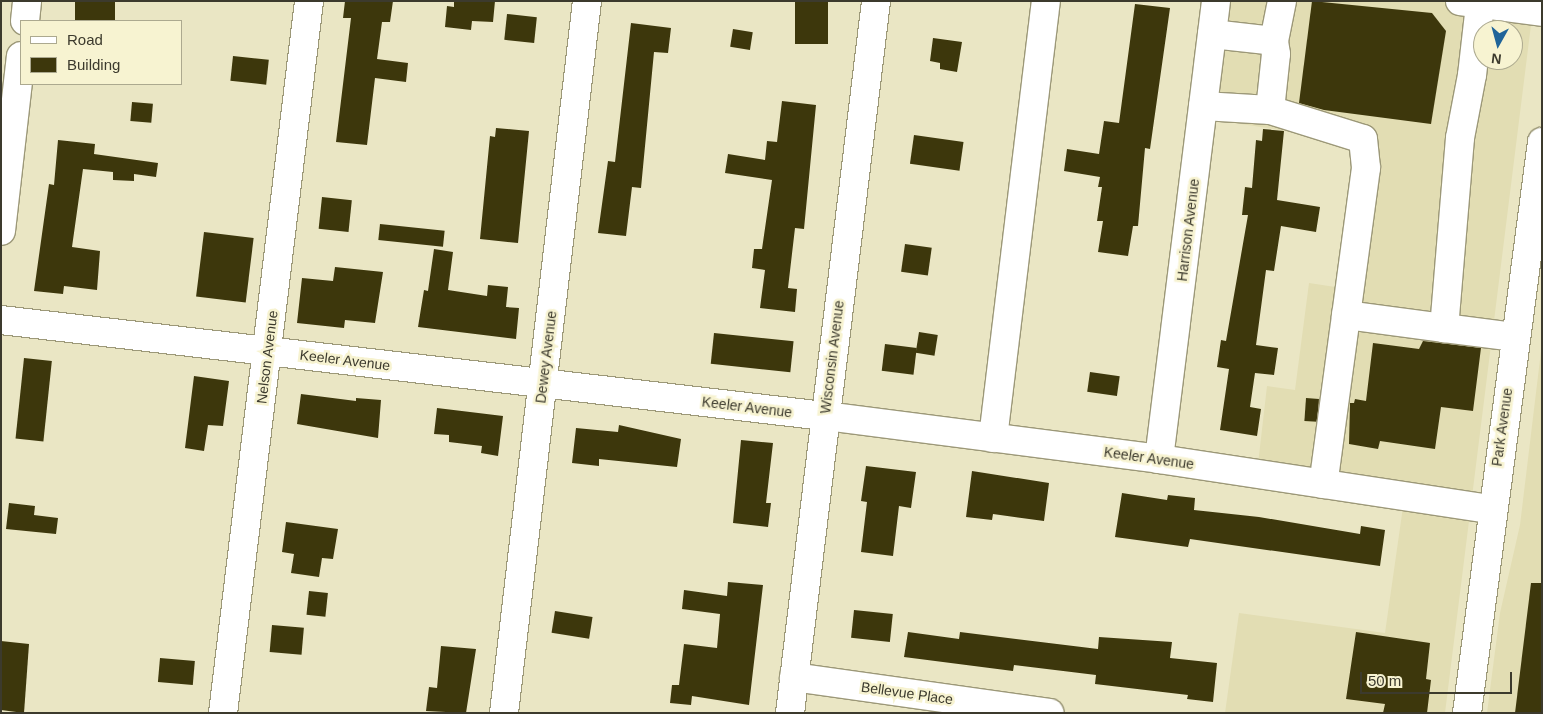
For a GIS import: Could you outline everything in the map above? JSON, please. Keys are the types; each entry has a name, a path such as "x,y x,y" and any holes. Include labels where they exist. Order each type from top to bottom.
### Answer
{"street":[{"path":"25,20 28,1"},
{"name":"Nelson Avenue","path":"223,713 309,1"},
{"name":"Dewey Avenue","path":"504,713 587,1"},
{"name":"Wisconsin Avenue","path":"790,713 876,1"},
{"path":"993,438 1046,1"},
{"name":"Harrison Avenue","path":"1160,459 1216,1"},
{"path":"1270,110 1276,54 1274,41 1282,1"},
{"path":"1444,328 1460,138 1472,75 1470,3 1542,12"},
{"path":"1212,34 1274,41"},
{"path":"1,231 20,65"},
{"path":"1203,106 1270,110 1363,139 1366,168 1323,484"},
{"name":"Park Avenue","path":"1467,713 1491,509 1542,142"},
{"path":"1346,315 1515,337"},
{"name":"Keeler Avenue","path":"1,320 825,416 1160,459 1491,509"},
{"name":"Bellevue Place","path":"794,678 1049,713"}],"shaded area":[{"path":"1229,1 1534,1 1445,713 1225,713 1239,613 1385,633 1406,486 1258,464 1267,386 1295,390 1309,283 1342,288 1359,162 1344,140 1215,120"},
{"path":"1542,343 1542,713 1487,713 1500,613 1520,525"}],"building":[{"path":"75,1 115,1 115,20 75,20"},
{"path":"345,1 393,1 390,22 382,22 377,59 408,63 406,82 375,78 367,145 336,142 351,18 343,18"},
{"path":"454,1 495,1 493,22 472,21 471,30 445,27 447,6 454,7"},
{"path":"795,1 828,1 828,44 795,44"},
{"path":"1312,1 1432,13 1446,31 1431,124 1324,110 1299,103"},
{"path":"1135,4 1170,8 1150,149 1145,148 1138,226 1133,226 1128,256 1098,252 1103,221 1097,221 1102,187 1098,187 1100,177 1064,171 1067,149 1099,154 1104,121 1119,123"},
{"path":"507,14 537,17 534,43 504,40"},
{"path":"631,23 671,28 668,53 654,52 641,188 632,187 626,236 598,233 608,161 615,162"},
{"path":"733,29 753,32 750,50 730,47"},
{"path":"933,38 962,42 957,72 940,69 940,63 930,61"},
{"path":"233,56 269,60 266,85 230,81"},
{"path":"782,101 816,105 804,229 795,228 788,288 797,289 795,312 760,308 765,270 752,268 754,249 762,249 772,180 725,173 728,154 765,160 767,141 777,142"},
{"path":"132,102 153,104 151,123 130,121"},
{"path":"496,128 529,131 518,243 480,239 490,136 495,137"},
{"path":"1263,129 1284,131 1277,200 1320,207 1316,232 1281,226 1274,271 1266,270 1256,345 1278,348 1274,375 1255,373 1250,407 1261,409 1257,436 1220,430 1229,369 1217,367 1221,340 1226,341 1248,215 1242,215 1245,187 1252,188 1256,140 1262,141"},
{"path":"914,135 964,142 959,171 910,164"},
{"path":"58,140 95,144 94,154 158,163 156,177 134,174 134,181 113,180 113,172 83,169 72,247 100,251 97,290 64,286 63,294 34,291 49,184 54,185"},
{"path":"322,197 352,200 348,232 319,229"},
{"path":"380,224 445,231 443,247 378,240"},
{"path":"204,232 254,238 246,303 196,297"},
{"path":"905,244 932,248 928,275 901,272"},
{"path":"434,249 453,252 448,290 487,296 488,285 508,287 506,307 519,308 516,339 418,327 424,290 428,291"},
{"path":"335,267 383,272 375,323 345,320 344,328 297,323 302,278 333,281"},
{"path":"919,332 938,335 934,356 916,353"},
{"path":"714,333 794,341 790,372 711,364"},
{"path":"1423,341 1481,348 1473,411 1441,407 1435,449 1380,441 1378,449 1349,444 1350,403 1354,403 1355,399 1366,401 1373,343 1419,349"},
{"path":"885,344 917,348 913,375 882,371"},
{"path":"24,358 52,361 43,441 16,439"},
{"path":"1090,372 1120,376 1117,396 1087,392"},
{"path":"194,376 229,381 223,426 208,425 204,451 185,448"},
{"path":"301,394 356,401 356,398 381,400 378,438 297,424"},
{"path":"1306,398 1319,399 1317,422 1304,421"},
{"path":"437,408 503,416 498,456 481,453 482,446 449,442 449,435 434,434"},
{"path":"619,425 681,439 677,467 599,459 599,466 572,463 576,428 618,432"},
{"path":"741,440 773,443 766,503 771,503 768,527 733,523"},
{"path":"866,466 916,472 911,508 899,506 893,556 861,552 867,502 861,501"},
{"path":"972,471 1049,483 1044,521 993,514 992,520 966,517"},
{"path":"1122,493 1167,500 1168,495 1195,498 1194,510 1259,517 1360,534 1361,526 1385,530 1380,566 1190,539 1188,547 1115,537"},
{"path":"9,503 35,506 34,515 58,518 56,534 6,529"},
{"path":"286,522 338,529 333,559 322,558 319,577 291,573 294,554 282,552"},
{"path":"728,582 763,585 749,705 692,696 691,705 670,703 672,685 679,685 684,644 717,648 720,614 682,609 684,590 727,596"},
{"path":"1531,583 1542,583 1542,713 1515,713"},
{"path":"309,591 328,593 325,617 306,615"},
{"path":"854,610 893,614 890,642 851,638"},
{"path":"555,611 593,617 589,639 552,633"},
{"path":"272,625 304,628 302,655 270,652"},
{"path":"908,632 959,639 960,632 1098,649 1099,637 1172,642 1170,658 1217,663 1213,702 1187,699 1188,695 1095,684 1096,675 1014,665 1013,671 904,657"},
{"path":"1356,632 1430,643 1426,679 1431,680 1427,713 1383,713 1385,704 1346,699"},
{"path":"1,641 29,644 24,713 1,710"},
{"path":"441,646 476,649 466,713 426,711 429,687 437,688"},
{"path":"160,658 195,661 193,685 158,682"}]}
